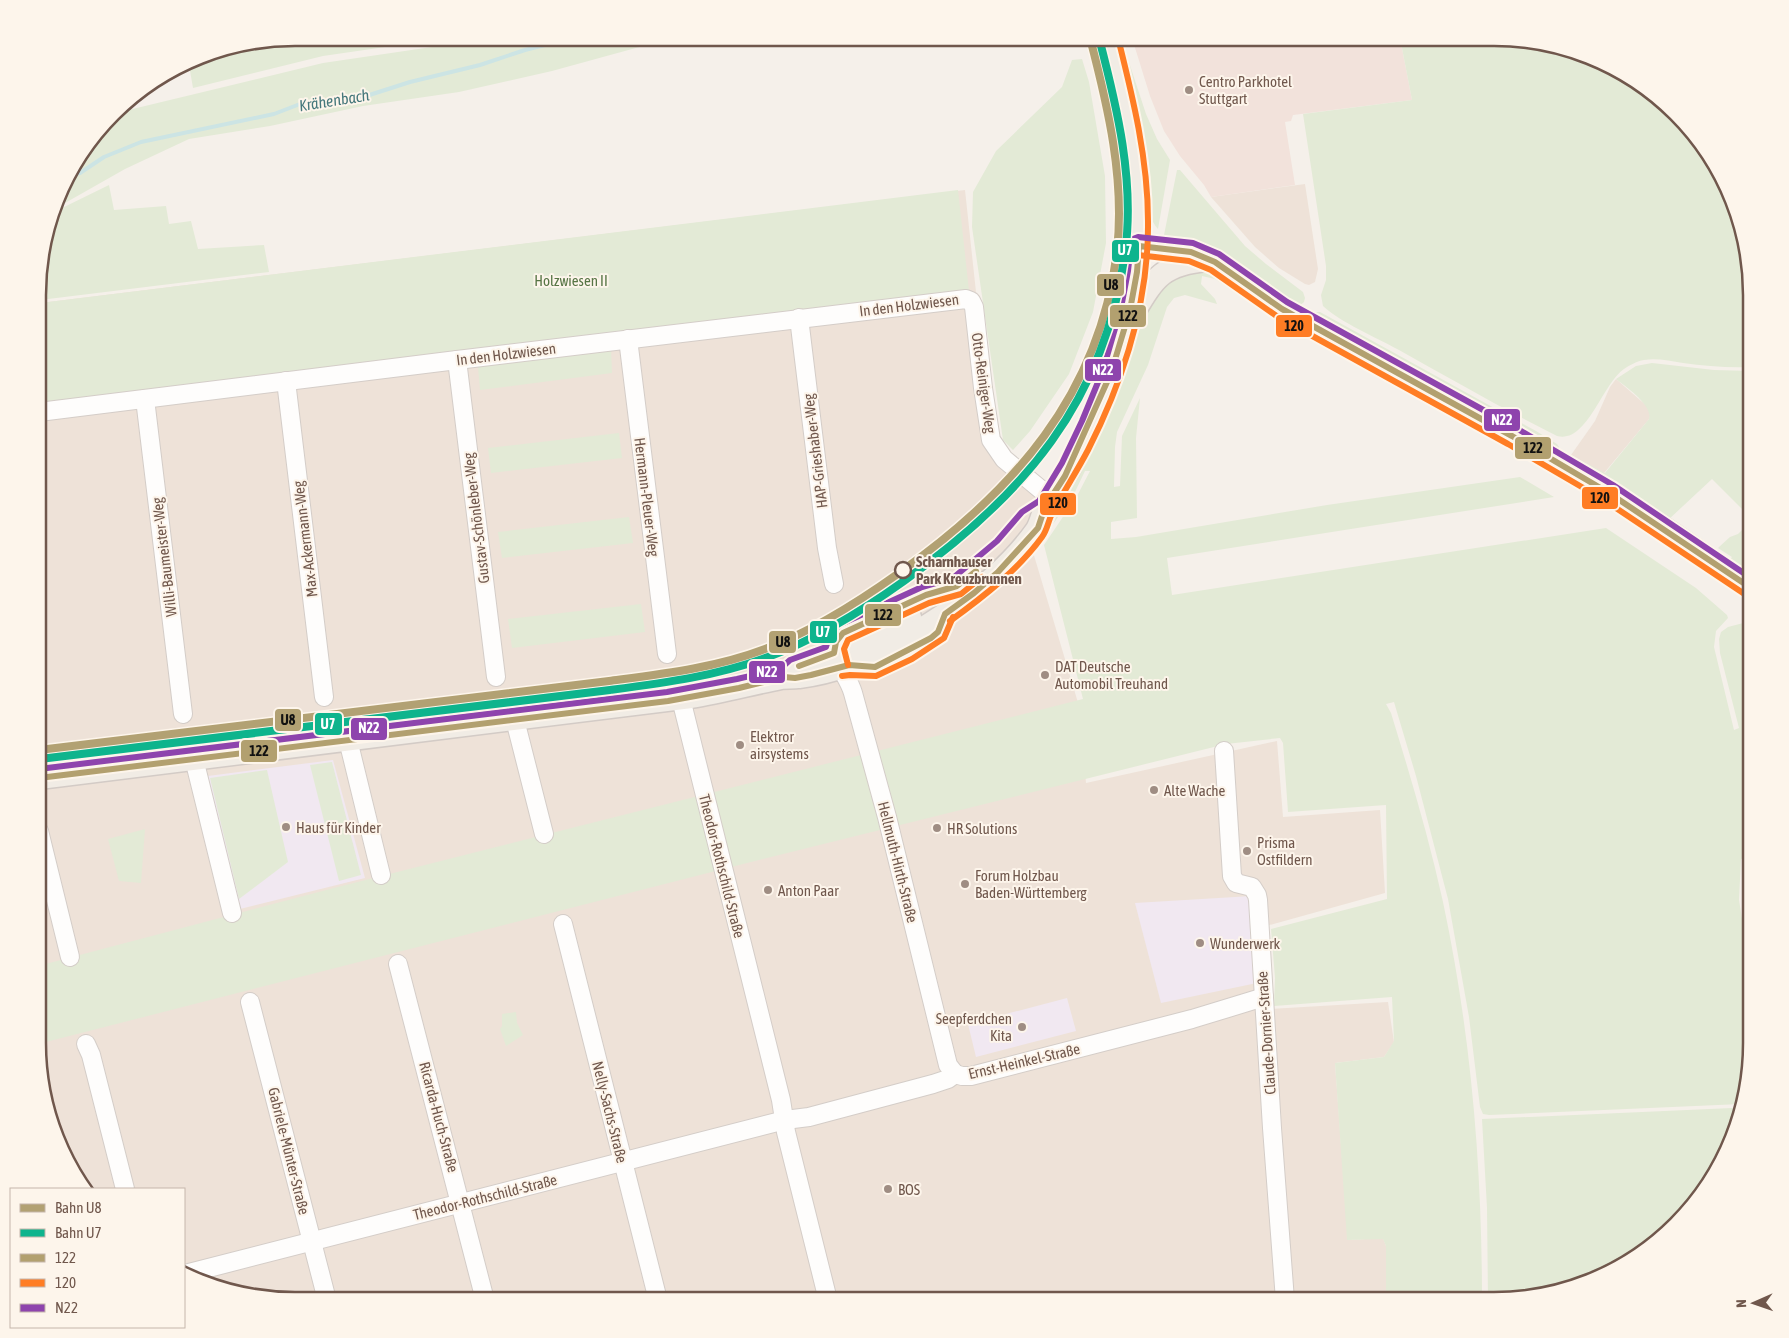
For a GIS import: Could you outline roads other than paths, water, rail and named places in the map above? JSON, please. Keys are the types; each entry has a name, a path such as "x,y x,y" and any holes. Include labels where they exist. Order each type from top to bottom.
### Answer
{"main road":[{"path":"46,777 681,699 784,677 795,678 811,675 837,660 855,646 895,626 941,599 1003,547 1028,519 1048,502 1070,467 1095,412 1111,373 1126,326 1134,292 1139,246 1138,183 1126,106 1110,46"},
{"path":"1139,246 1184,250 1210,260 1296,317 1575,472 1668,531 1743,583"},
{"path":"1126,326 1150,286 1166,270 1182,263 1210,260"}],"street":[{"name":"In den Holzwiesen","path":"46,411 948,300 966,299 972,303"},
{"name":"Otto-Reiniger-Weg","path":"972,303 975,313 991,440 1004,459 1039,489 1048,502"},
{"name":"HAP-Grieshaber-Weg","path":"799,318 827,548 834,584"},
{"name":"Hermann-Pleuer-Weg","path":"628,339 667,654"},
{"name":"Gustav-Schönleber-Weg","path":"457,360 496,677"},
{"name":"Max-Ackermann-Weg","path":"286,381 324,697"},
{"name":"Willi-Baumeister-Weg","path":"145,399 183,714"},
{"name":"Hellmuth-Hirth-Straße","path":"837,660 850,681 882,800 948,1065 955,1074"},
{"name":"Theodor-Rothschild-Straße","path":"681,699 826,1292"},
{"path":"515,720 544,834"},
{"path":"348,740 381,875"},
{"name":"Claude-Dornier-Straße","path":"1224,751 1232,871 1236,883 1252,887 1257,895 1284,1292"},
{"path":"194,758 232,913"},
{"path":"46,862 70,957"},
{"name":"Nelly-Sachs-Straße","path":"563,924 656,1292"},
{"name":"Ricarda-Huch-Straße","path":"398,964 483,1292"},
{"name":"Ernst-Heinkel-Straße","path":"785,1120 809,1117 933,1084 948,1079 955,1074 966,1077 1192,1019 1264,997"},
{"name":"Gabriele-Münter-Straße","path":"250,1002 325,1292"},
{"path":"86,1044 92,1055 125,1188"},
{"name":"Theodor-Rothschild-Straße","path":"196,1271 785,1120"}],"waterway":[{"name":"Krähenbach","path":"79,173 104,157 141,142 274,114 300,104 360,98 410,82 480,65 541,46"}],"rail line":[{"name":"U8","path":"46,749 688,670 746,656 783,642 834,616 883,584 940,542 979,509 1014,473 1044,436 1071,395 1092,351 1107,303 1117,251 1119,224 1119,197 1113,143 1109,117 1092,46"},
{"name":"U7","path":"46,758 610,690 690,678 749,664 786,650 839,624 888,592 947,549 986,515 1021,479 1052,441 1078,400 1099,355 1115,306 1125,253 1128,199 1118,117 1101,46"}],"place":[{"name":"Centro Parkhotel Stuttgart","path":"1189,90"},
{"name":"Scharnhauser Park Kreuzbrunnen","path":"903,570"},
{"name":"DAT Deutsche Automobil Treuhand","path":"1045,675"},
{"name":"Elektror airsystems","path":"740,745"},
{"name":"Alte Wache","path":"1154,790"},
{"name":"Haus für Kinder","path":"286,827"},
{"name":"HR Solutions","path":"937,828"},
{"name":"Prisma Ostfildern","path":"1247,851"},
{"name":"Forum Holzbau Baden-Württemberg","path":"965,884"},
{"name":"Anton Paar","path":"768,890"},
{"name":"Wunderwerk","path":"1200,943"},
{"name":"Seepferdchen Kita","path":"1022,1027"},
{"name":"BOS","path":"888,1189"}],"park label":[{"name":"Holzwiesen II","path":"571,280"}]}
